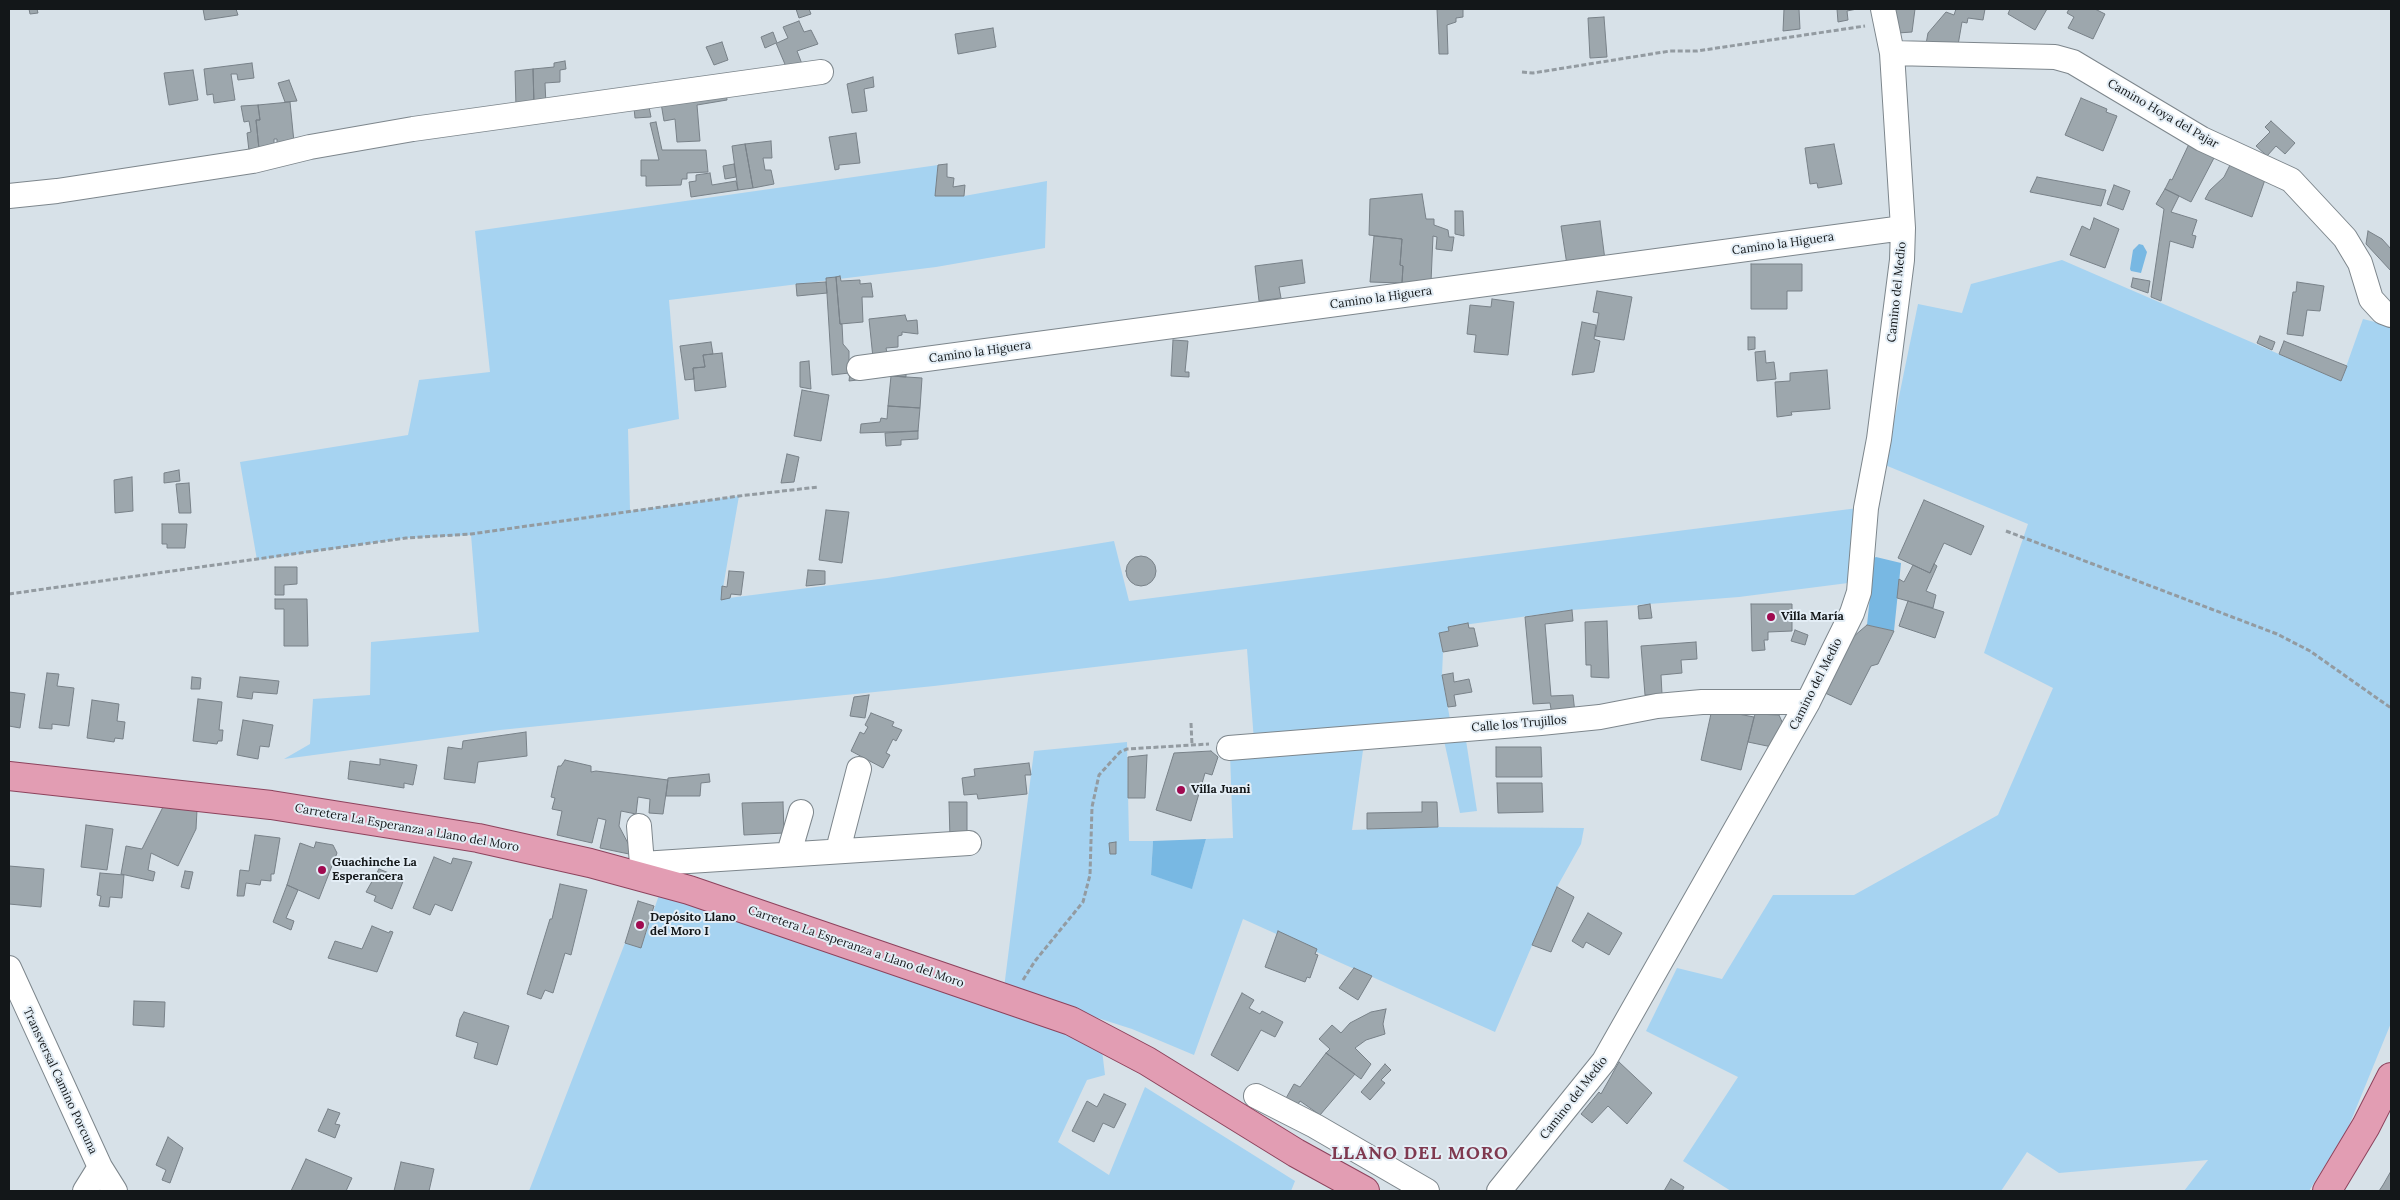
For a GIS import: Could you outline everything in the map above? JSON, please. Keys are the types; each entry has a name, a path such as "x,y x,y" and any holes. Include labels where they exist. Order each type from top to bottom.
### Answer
{"main road":[{"name":"Carretera La Esperanza a Llano del Moro","path":"9,776 281,806 478,838 640,870 689,890 1071,1021 1147,1061 1296,1153 1365,1191"},
{"path":"2327,1191 2366,1126 2391,1076"}],"street":[{"name":"Camino del Medio","path":"1499,1191 1604,1061 1808,702 1852,613 1859,592 1866,508 1879,439 1902,260 1903,228 1892,53 1884,15"},
{"name":"Camino Hoya del Pajar","path":"1892,53 2055,57 2073,62 2202,139 2291,180 2345,238 2360,263 2370,300 2383,312 2391,316"},
{"path":"9,196 58,191 253,161 310,147 413,129 821,72"},
{"name":"Camino la Higuera","path":"859,368 1903,228"},
{"name":"Calle los Trujillos","path":"1229,748 1541,723 1600,717 1656,706 1702,702 1808,702"},
{"path":"838,850 859,770"},
{"path":"789,853 801,812"},
{"path":"639,826 640,870 789,853 969,843"},
{"name":"Transversal Camino Porcuna","path":"9,968 100,1167 115,1191"},
{"path":"1256,1096 1315,1126 1427,1191"},
{"path":"86,1191 100,1167"}],"path":[{"path":"1522,72 1533,73 1670,51 1697,50 1884,15"},
{"path":"9,594 406,538 471,534 739,496 818,487"},
{"path":"2006,531 2277,634 2310,651 2391,708"},
{"path":"1191,723 1192,745"},
{"path":"1014,1001 1025,976 1035,961 1083,902 1090,875 1092,807 1099,775 1120,752 1215,743 1229,748"}],"shaded area":[{"path":"938,165 936,196 964,196 1047,181 1045,248 936,267 669,300 679,419 628,429 630,511 739,496 721,599 887,578 1114,541 1129,601 1858,508 1848,583 1739,597 1572,610 1449,627 1449,631 1439,633 1443,652 1442,675 1451,725 1254,741 1247,649 934,686 500,730 284,759 310,744 313,699 370,695 371,642 479,632 471,535 406,538 257,560 240,462 408,435 419,380 490,372 475,231"},
{"path":"2139,244 2143,245 2147,252 2141,273 2131,271 2130,269 2133,250"},
{"path":"2062,260 2341,381 2363,319 2391,326 2391,1023 2348,1128 2309,1191 2184,1191 2208,1160 2059,1173 2027,1152 2001,1191 1731,1191 1683,1161 1738,1077 1646,1031 1677,968 1722,979 1773,895 1854,895 1998,815 2053,688 1984,653 2028,524 1885,465 1918,304 1962,313 1971,284"},
{"path":"1874,558 1901,563 1894,631 1867,625"},
{"path":"1465,734 1477,811 1460,813 1443,736"},
{"path":"1127,742 1129,841 1153,841 1151,875 1192,888 1206,839 1233,838 1230,754 1364,743 1352,830 1438,827 1584,828 1581,844 1557,887 1495,1032 1243,919 1194,1055 1132,1029 1004,988 1034,751"},
{"path":"1206,839 1192,889 1151,875 1153,841"},
{"path":"660,892 1059,1029 1102,1050 1105,1075 1087,1080 1058,1142 1109,1175 1145,1087 1295,1181 1291,1191 529,1191 625,943 641,948"}],"building":[{"path":"29,9 37,9 38,13 30,14"},
{"path":"203,9 236,9 238,15 205,20"},
{"path":"796,9 809,9 811,14 799,18"},
{"path":"1437,9 1463,9 1463,17 1456,18 1456,22 1447,25 1448,54 1439,54"},
{"path":"1784,9 1799,9 1800,29 1783,31"},
{"path":"1837,9 1857,9 1847,11 1848,20 1838,22"},
{"path":"1892,9 1915,9 1912,32 1898,33"},
{"path":"1956,9 1985,9 1983,20 1968,18 1967,23 1962,22 1958,45 1926,44 1928,33 1946,12 1954,15"},
{"path":"2010,9 2047,9 2035,30 2008,14"},
{"path":"2069,9 2095,9 2105,14 2093,39 2068,28 2074,17 2067,13"},
{"path":"1604,17 1607,57 1590,58 1588,18"},
{"path":"799,21 804,32 811,30 818,44 797,51 802,64 787,69 776,43 765,48 761,37 773,32 777,43 788,38 783,27"},
{"path":"993,28 996,47 958,54 955,34"},
{"path":"722,42 728,60 714,65 706,47"},
{"path":"565,61 566,69 560,70 560,82 545,83 546,105 534,105 533,69 554,67 554,63"},
{"path":"252,63 254,78 238,80 237,74 231,74 235,100 214,103 213,94 207,95 204,69"},
{"path":"533,69 534,105 516,107 515,71"},
{"path":"193,70 198,100 169,105 164,73"},
{"path":"873,77 874,87 864,89 867,111 852,113 847,84"},
{"path":"289,80 297,101 285,102 278,83"},
{"path":"726,91 727,100 697,105 700,141 677,142 675,119 664,121 661,103"},
{"path":"2081,98 2107,109 2106,112 2117,116 2103,151 2065,135"},
{"path":"290,102 294,142 277,146 277,139 274,139 274,146 259,149 256,120 260,120 258,105"},
{"path":"258,105 260,120 256,120 259,149 249,151 247,133 251,132 249,121 244,122 241,106"},
{"path":"649,107 651,117 635,118 634,108"},
{"path":"2271,121 2295,143 2285,154 2276,146 2267,156 2256,146 2270,132 2265,127"},
{"path":"656,122 662,150 706,150 708,172 687,173 687,179 682,179 681,185 646,186 646,176 641,176 641,160 659,160 650,123"},
{"path":"856,133 860,163 839,165 839,169 835,170 829,137"},
{"path":"771,141 772,158 763,158 765,170 771,170 774,184 753,188 745,144"},
{"path":"745,144 753,188 738,190 732,146"},
{"path":"1834,144 1842,184 1818,188 1817,183 1810,184 1805,148"},
{"path":"2189,144 2215,156 2191,202 2165,189 2170,179 2172,180"},
{"path":"2232,161 2267,174 2252,217 2205,199 2210,190 2224,177"},
{"path":"734,164 736,177 725,179 723,166"},
{"path":"947,164 947,177 954,178 953,187 965,185 964,196 935,196 938,165"},
{"path":"710,173 712,185 736,181 738,190 691,197 689,182 696,181 696,175"},
{"path":"2037,177 2106,190 2101,206 2030,192"},
{"path":"2114,185 2130,191 2123,210 2107,204"},
{"path":"2165,189 2179,196 2171,212 2197,220 2192,235 2196,236 2193,248 2170,241 2161,301 2151,297 2164,209 2156,204"},
{"path":"1422,194 1426,219 1434,219 1434,225 1448,230 1449,237 1454,237 1452,251 1436,249 1437,237 1433,236 1431,282 1395,287 1395,283 1402,283 1403,266 1400,265 1402,239 1369,235 1370,199"},
{"path":"1455,211 1463,211 1464,236 1455,234"},
{"path":"2094,218 2119,229 2105,268 2070,255 2082,226 2090,230"},
{"path":"1600,221 1605,260 1567,265 1561,226"},
{"path":"2368,231 2382,239 2391,249 2391,271 2366,244"},
{"path":"1374,236 1402,239 1400,265 1403,266 1402,283 1370,282"},
{"path":"1302,260 1305,283 1279,287 1281,298 1259,301 1255,266"},
{"path":"1751,264 1802,264 1802,291 1787,291 1787,309 1751,309"},
{"path":"840,276 841,281 860,280 860,284 871,283 873,297 862,297 863,322 840,324 836,277"},
{"path":"836,277 843,344 849,351 849,373 832,375 826,278"},
{"path":"2133,278 2150,281 2148,293 2131,287"},
{"path":"826,282 827,293 797,296 796,284"},
{"path":"2297,282 2324,286 2320,311 2307,310 2303,336 2287,334 2293,292 2296,292"},
{"path":"1597,291 1632,297 1624,340 1595,336 1599,313 1593,312"},
{"path":"1492,299 1514,302 1508,355 1474,352 1476,335 1467,334 1470,305 1491,307"},
{"path":"905,315 907,321 917,320 918,334 902,332 902,335 898,336 898,347 886,348 888,357 873,358 869,319"},
{"path":"1582,322 1596,325 1594,339 1600,341 1594,372 1572,375"},
{"path":"2260,336 2275,342 2272,350 2257,343"},
{"path":"1748,337 1755,337 1755,349 1748,350"},
{"path":"1173,340 1188,341 1185,372 1189,372 1189,377 1171,376"},
{"path":"2284,341 2347,366 2341,381 2279,354"},
{"path":"711,342 713,354 703,355 705,367 693,368 694,379 685,380 680,346"},
{"path":"1765,351 1766,363 1774,362 1776,379 1757,381 1755,352"},
{"path":"722,353 726,387 695,391 693,368 705,367 703,355"},
{"path":"809,361 811,389 800,387 800,362"},
{"path":"906,367 906,377 891,376 849,381 850,372"},
{"path":"1827,370 1830,409 1791,412 1792,415 1777,417 1775,382 1790,381 1790,373"},
{"path":"891,376 922,378 920,408 888,406"},
{"path":"802,390 829,395 821,441 794,436"},
{"path":"888,406 920,408 918,431 860,433 861,424 880,422 881,418 887,419"},
{"path":"918,431 918,439 901,440 901,445 886,446 885,433"},
{"path":"787,454 799,457 794,482 781,483"},
{"path":"179,470 180,481 164,483 164,473"},
{"path":"132,477 133,511 115,513 114,480"},
{"path":"189,483 191,513 179,513 176,484"},
{"path":"1924,500 1984,526 1971,555 1944,543 1930,573 1898,558"},
{"path":"826,510 849,512 842,563 819,560"},
{"path":"162,524 187,524 185,548 167,548 167,544 162,544"},
{"path":"1141,556 1152,560 1156,571 1152,582 1141,586 1130,582 1126,571 1130,560"},
{"path":"1934,564 1937,566 1926,591 1936,595 1933,608 1897,598 1899,579 1904,582 1913,565 1930,573"},
{"path":"275,567 297,567 297,584 284,585 284,595 275,595"},
{"path":"808,570 825,571 825,584 806,586"},
{"path":"729,571 744,572 741,595 731,594 730,598 721,600 722,586 727,587"},
{"path":"275,599 307,599 308,646 284,646 284,609 275,609"},
{"path":"1908,601 1944,612 1935,638 1899,626"},
{"path":"1650,604 1652,618 1639,619 1638,606"},
{"name":"Villa María","path":"1751,604 1792,604 1792,631 1768,632 1768,640 1764,640 1765,650 1752,651"},
{"path":"1572,610 1573,621 1545,624 1551,696 1573,695 1575,713 1552,715 1550,703 1533,704 1525,617"},
{"path":"1607,621 1609,678 1591,677 1591,665 1586,665 1585,622"},
{"path":"1468,623 1469,628 1474,628 1478,646 1443,652 1439,633 1449,631 1448,627"},
{"path":"1867,625 1894,631 1878,664 1871,666 1851,705 1823,692 1846,643"},
{"path":"1795,630 1808,635 1805,645 1791,641"},
{"path":"1696,642 1697,659 1681,660 1682,673 1661,675 1662,694 1645,695 1641,646"},
{"path":"47,673 59,674 57,686 74,688 69,726 52,724 52,729 39,728"},
{"path":"1453,673 1454,682 1469,679 1472,692 1454,695 1456,706 1448,707 1442,675"},
{"path":"192,677 201,678 200,689 191,689"},
{"path":"240,677 279,681 277,694 253,692 252,699 237,697"},
{"path":"9,692 25,694 20,728 9,726"},
{"path":"869,695 865,718 850,716 854,697"},
{"path":"198,699 222,702 219,730 223,730 222,741 218,741 217,744 193,741"},
{"path":"92,700 119,704 117,721 125,722 123,739 115,738 114,742 87,738"},
{"path":"1712,709 1754,717 1741,770 1701,760"},
{"path":"871,713 894,722 892,726 902,730 896,741 893,739 886,753 890,755 883,768 851,751 860,732 864,734 868,727 865,725"},
{"path":"1755,714 1779,715 1783,724 1772,747 1748,742"},
{"path":"243,720 273,725 269,747 260,746 258,759 237,755"},
{"path":"526,732 527,756 478,762 475,783 444,779 448,747 462,749 463,741"},
{"path":"1496,747 1541,747 1542,777 1496,777"},
{"name":"Villa Juani","path":"1211,751 1218,757 1212,775 1205,773 1191,821 1156,810 1174,753"},
{"path":"1147,755 1145,798 1128,798 1128,757"},
{"path":"380,759 417,765 413,785 404,783 404,788 348,779 350,761 380,765"},
{"path":"565,760 591,766 591,772 596,771 668,780 663,814 649,813 650,799 638,797 636,814 621,811 619,826 632,851 629,854 600,848 606,820 598,818 592,843 557,835 562,811 552,809 555,798 551,797 558,766 561,766"},
{"path":"1029,763 1031,775 1025,775 1027,794 978,799 977,794 964,795 962,778 975,776 974,769"},
{"path":"709,774 710,782 701,783 700,796 666,796 668,778"},
{"path":"1497,783 1542,783 1543,812 1498,813"},
{"path":"783,802 784,833 744,835 742,803"},
{"path":"949,802 967,802 967,838 950,838"},
{"path":"1422,802 1437,802 1438,827 1367,829 1367,813 1422,812"},
{"path":"163,807 197,810 196,829 178,866 151,853 148,870 155,872 153,881 121,874 126,846 142,849"},
{"path":"86,825 113,829 107,870 81,867"},
{"path":"255,835 280,838 274,874 271,874 271,881 261,880 260,885 246,883 244,896 237,896 240,870 249,871"},
{"path":"316,842 333,845 337,853 319,899 287,885 300,843 314,848"},
{"path":"1116,842 1116,854 1110,854 1109,843"},
{"path":"434,857 451,864 453,858 472,862 452,911 435,904 430,915 413,908"},
{"path":"9,866 44,869 41,907 9,904"},
{"path":"379,869 404,879 392,909 374,901 376,896 366,892"},
{"path":"185,871 193,872 189,889 181,887"},
{"path":"100,873 124,875 122,898 110,897 109,907 99,906 101,896 97,895"},
{"path":"560,884 587,890 571,955 565,953 553,993 545,990 541,999 527,994 550,919 552,919"},
{"path":"287,885 298,890 286,918 294,921 291,930 273,922"},
{"path":"1557,887 1574,897 1551,952 1532,945"},
{"name":"Depósito Llano del Moro I","path":"638,901 654,906 641,948 625,943"},
{"path":"1588,913 1622,933 1609,955 1586,942 1583,948 1572,941"},
{"path":"372,926 389,933 390,931 393,932 377,972 328,958 335,941 362,949"},
{"path":"1278,931 1317,949 1315,954 1318,955 1310,978 1307,977 1305,982 1265,967"},
{"path":"1354,968 1372,976 1358,1000 1339,988"},
{"path":"1242,993 1254,1000 1249,1008 1260,1014 1262,1011 1283,1022 1275,1037 1261,1030 1238,1071 1211,1055"},
{"path":"134,1001 165,1002 164,1027 133,1025"},
{"path":"1386,1009 1383,1024 1385,1034 1366,1040 1355,1048 1371,1064 1361,1079 1326,1053 1330,1049 1319,1039 1332,1025 1341,1033 1350,1023 1371,1012"},
{"path":"464,1012 509,1026 497,1065 474,1058 478,1043 456,1036 460,1019"},
{"path":"1326,1053 1355,1074 1320,1115 1300,1101 1297,1106 1285,1100 1294,1084 1300,1087"},
{"path":"1619,1062 1652,1093 1627,1124 1608,1106 1592,1123 1581,1114 1599,1092 1601,1094"},
{"path":"1385,1064 1391,1070 1381,1080 1385,1083 1370,1100 1361,1092"},
{"path":"1104,1094 1126,1104 1114,1128 1103,1123 1094,1142 1072,1131 1087,1101 1097,1107"},
{"path":"328,1109 340,1113 335,1124 340,1125 335,1138 318,1131"},
{"path":"168,1137 183,1148 170,1183 162,1180 166,1170 156,1165"},
{"path":"306,1159 352,1178 346,1191 291,1191"},
{"path":"401,1162 434,1169 429,1191 394,1191"},
{"path":"2391,1171 2391,1191 2379,1191 2383,1185"},
{"path":"1671,1179 1684,1187 1682,1191 1664,1191"}],"place":[{"name":"Villa María","path":"1771,617"},
{"name":"Villa Juani","path":"1181,790"},
{"name":"Guachinche La Esperancera","path":"322,870"},
{"name":"Depósito Llano del Moro I","path":"640,925"}],"district":[{"name":"LLANO DEL MORO","path":"1420,1154"}]}
